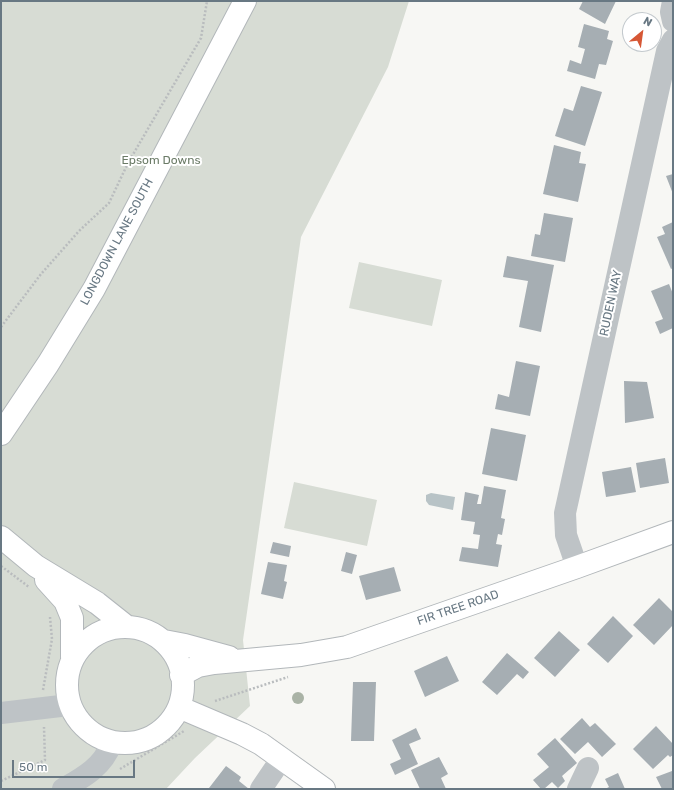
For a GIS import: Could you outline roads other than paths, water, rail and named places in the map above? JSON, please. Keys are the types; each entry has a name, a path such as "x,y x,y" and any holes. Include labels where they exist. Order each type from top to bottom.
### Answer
{"main road":[{"name":"LONGDOWN LANE SOUTH","path":"1,434 48,364 94,289 245,1"},
{"name":"FIR TREE ROAD","path":"181,675 198,666 238,660 301,655 346,647 673,532"},
{"path":"1,537 36,566 97,603 126,626"},
{"path":"36,566 48,584 65,601 72,618 72,657 66,680 69,705 73,715 90,732 112,744 141,743 168,725 181,708 184,689 181,675 171,650 164,641 149,631 126,626 100,632 86,642 72,657"},
{"name":"FIR TREE ROAD","path":"164,641 185,645 238,660"},
{"path":"181,708 242,734 282,758 324,789"}],"street":[{"path":"673,1 671,12 673,21"},
{"name":"RUDEN WAY","path":"577,567 566,535 565,513 667,51 673,40"},
{"path":"1,713 41,697 69,705"},
{"path":"63,789 96,767 108,754 112,744"},
{"path":"260,789 282,758"},
{"path":"578,789 588,768"}],"park label":[{"name":"Epsom Downs","path":"161,161"}]}
